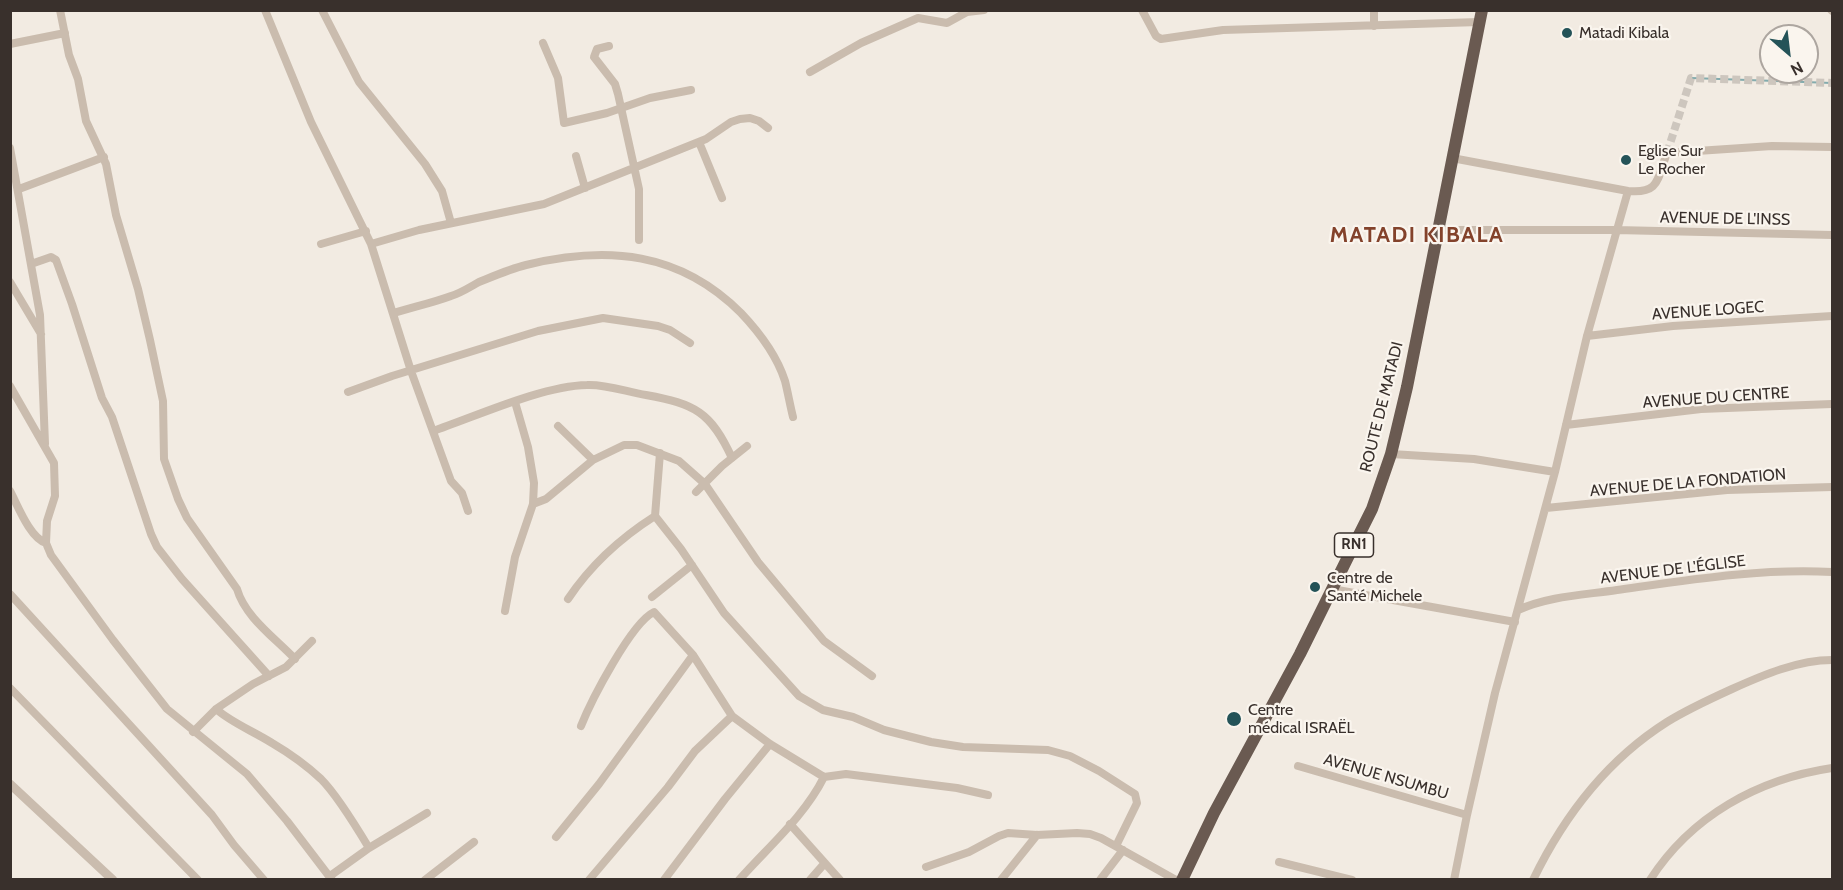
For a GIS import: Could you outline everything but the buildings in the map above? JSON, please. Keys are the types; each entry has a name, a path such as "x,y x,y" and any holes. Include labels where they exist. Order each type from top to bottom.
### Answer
{"highway":[{"name":"ROUTE DE MATADI","path":"1182,879 1372,509 1391,454 1407,387 1481,16"}],"street":[{"path":"60,10 88,127 104,157 116,215 138,289 161,388 164,459 178,499 187,518 237,589 248,612 295,659"},
{"path":"265,10 311,122 366,231 411,371 451,481 462,493 468,511"},
{"path":"322,10 359,82 425,164 442,191 451,223"},
{"path":"810,72 861,43 914,20 922,18 947,23 967,12 984,10"},
{"path":"1142,10 1156,36 1161,39 1223,30 1374,26 1481,16"},
{"path":"1374,10 1374,26"},
{"path":"10,44 65,33"},
{"path":"543,43 558,78 564,123 650,98 692,90"},
{"path":"609,46 597,49 594,57 615,84 621,108 639,189 639,240"},
{"path":"371,244 419,230 538,206 636,169 699,142 740,118 759,121 768,128"},
{"path":"699,142 722,198"},
{"path":"1452,158 1641,192 1650,190 1655,185 1667,153 1772,146 1833,147"},
{"path":"10,148 12,167 19,189 42,335 45,444"},
{"path":"576,156 585,188"},
{"path":"19,189 104,157"},
{"path":"1454,879 1495,693 1556,472 1587,336 1628,191"},
{"name":"AVENUE DE L'INSS","path":"1438,230 1616,230 1833,235"},
{"path":"321,244 366,231"},
{"path":"394,313 453,296 499,274 527,265 577,257 630,256 654,260 679,268 724,296 751,325 767,347 781,373 793,417"},
{"path":"31,264 51,258 56,260 143,517 157,547 182,579 269,676"},
{"path":"10,282 42,335"},
{"name":"AVENUE LOGEC","path":"1587,336 1673,326 1833,316"},
{"path":"348,392 538,331 603,318 658,326 678,335 690,344"},
{"path":"433,431 546,392 587,384 679,402 699,411 718,430 732,458"},
{"path":"10,386 45,444 56,472 55,496 47,521 46,543 51,555 143,681 167,709 247,774 331,878 369,848 427,813"},
{"path":"505,610 514,557 532,504 534,483 515,402"},
{"name":"AVENUE DU CENTRE","path":"1566,425 1701,409 1833,404"},
{"path":"558,426 593,460"},
{"path":"532,504 546,499 593,460 624,445 637,445 678,461 705,484 758,562 824,641 872,676"},
{"path":"696,492 747,446"},
{"path":"660,453 655,516 724,613 799,696 823,710 853,717 884,730 931,742 963,747 1026,748 1070,756 1135,794 1137,803 1120,848 1100,879"},
{"path":"1391,454 1474,459 1556,472"},
{"name":"AVENUE DE LA FONDATION","path":"1546,508 1727,490 1833,487"},
{"path":"10,491 39,541 46,543"},
{"path":"568,599 588,572 626,537 655,516"},
{"path":"652,597 692,565"},
{"name":"AVENUE DE L'ÉGLISE","path":"1518,610 1557,598 1658,584 1774,572 1833,572"},
{"path":"1332,589 1515,622"},
{"path":"10,594 212,815 234,845 264,879"},
{"path":"581,726 599,689 635,629 652,612 656,613 693,655 732,716 770,744 824,777 846,774 957,788 988,795"},
{"path":"193,732 216,709 253,684 286,667 312,641"},
{"path":"556,837 599,784 693,655"},
{"path":"1533,879 1577,805 1606,772 1640,742 1677,717 1748,681 1783,669 1833,660"},
{"path":"10,688 198,879"},
{"path":"216,709 295,758 323,781 369,848"},
{"path":"589,879 668,787 695,751 732,716"},
{"path":"664,879 770,744"},
{"name":"AVENUE NSUMBU","path":"1298,766 1467,815"},
{"path":"1650,879 1688,834 1720,808 1779,780 1833,768"},
{"path":"739,879 790,825 818,789 824,777"},
{"path":"10,784 113,879"},
{"path":"790,825 840,879"},
{"path":"926,867 977,848 1008,833 1090,834 1176,879"},
{"path":"1002,879 1037,835"},
{"path":"425,879 474,842"},
{"path":"1279,862 1352,879"},
{"path":"810,879 824,864"}],"waterway":[{"path":"1691,78 1832,83"}],"tunnel":[{"path":"1667,153 1691,78 1832,83"}],"place":[{"name":"Matadi Kibala","path":"1567,33"},
{"name":"Eglise Sur Le Rocher","path":"1626,160"},
{"name":"Centre de Santé Michele","path":"1315,587"},
{"name":"Centre médical ISRAËL","path":"1234,719"}],"district":[{"name":"MATADI KIBALA","path":"1417,236"}]}
